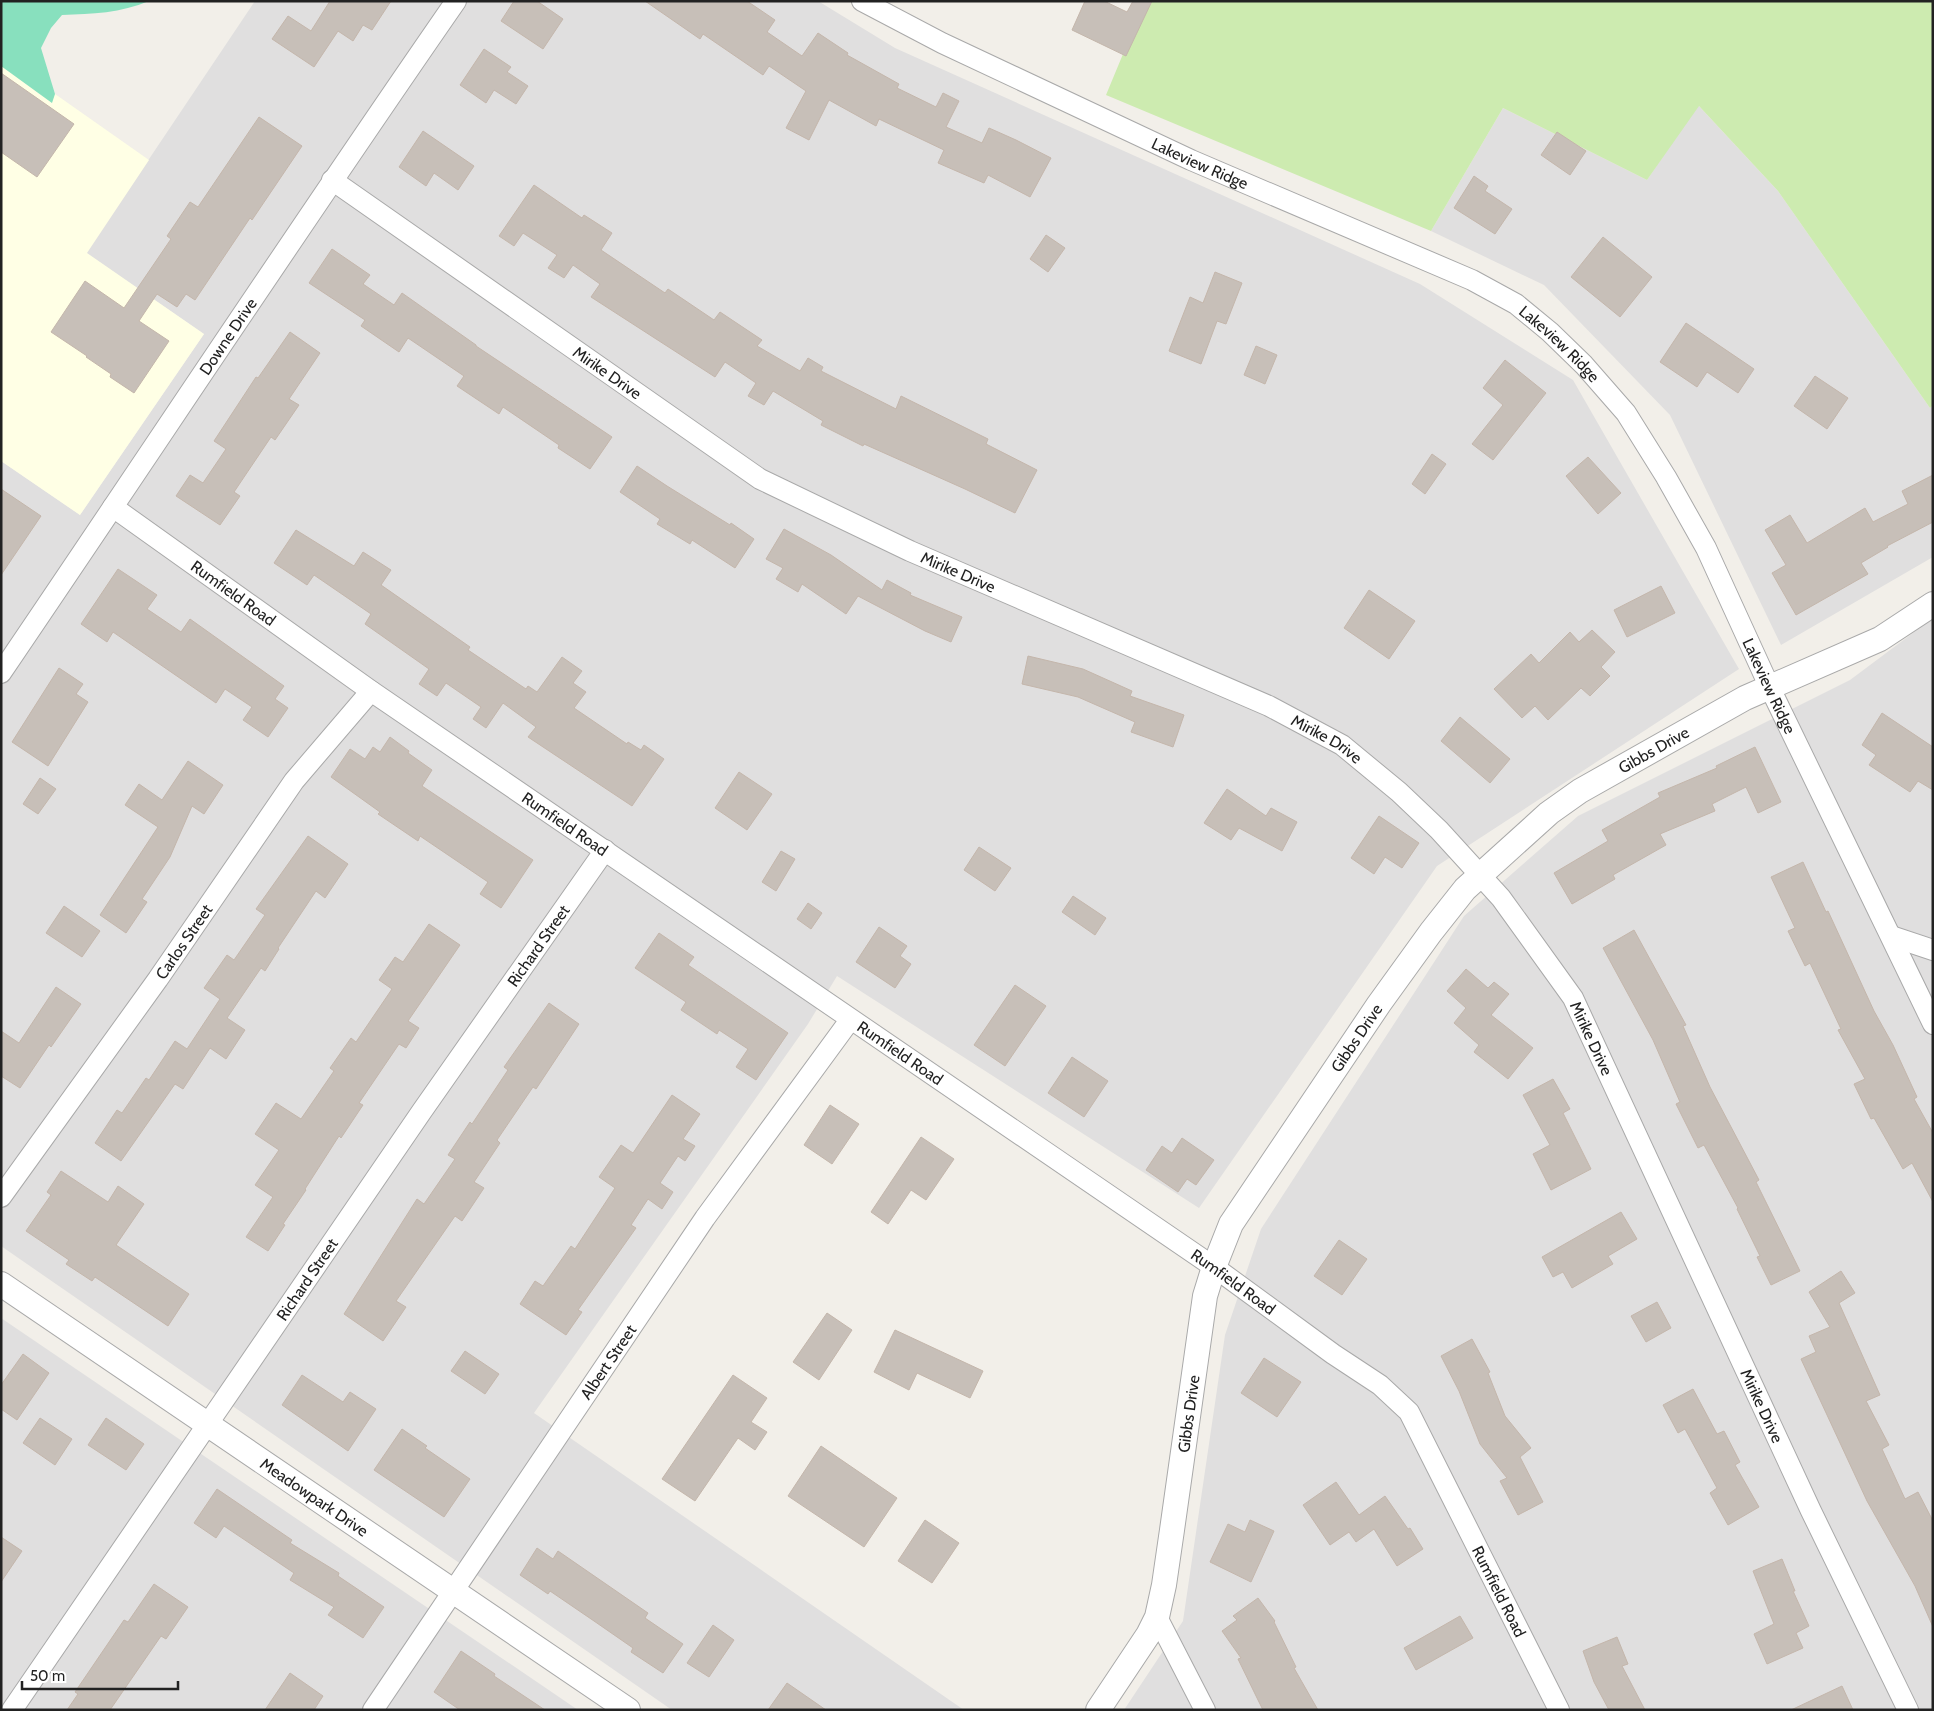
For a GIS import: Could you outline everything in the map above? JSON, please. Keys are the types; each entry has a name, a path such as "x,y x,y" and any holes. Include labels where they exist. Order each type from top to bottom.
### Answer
{"street":[{"name":"Downe Drive","path":"1,673 332,180 456,1"},
{"name":"Lakeview Ridge","path":"862,1 942,43 1191,160 1472,280 1516,304 1550,332 1584,365 1626,413 1666,477 1706,548 1770,688 1933,1024"},
{"name":"Mirike Drive","path":"332,180 760,479 910,551 1269,706 1342,745 1405,798 1439,830 1501,898 1573,998 1811,1510 1908,1710"},
{"name":"Rumfield Road","path":"113,507 370,691 1214,1267 1333,1354 1380,1385 1409,1412 1559,1710"},
{"name":"Gibbs Drive","path":"1098,1710 1148,1635 1157,1617 1164,1585 1205,1296 1231,1224 1431,932 1465,889 1549,813 1580,790 1745,698 1880,639 1933,604"},
{"name":"Carlos Street","path":"1,1197 158,979 294,781 370,691"},
{"name":"Richard Street","path":"12,1710 422,1111 605,850"},
{"path":"1891,936 1933,950"},
{"name":"Albert Street","path":"373,1710 705,1218 850,1020"},
{"name":"Meadowpark Drive","path":"1,1284 628,1710"},
{"path":"1157,1617 1205,1710"}],"shaded area":[{"path":"255,1 818,1 895,48 1420,284 1573,380 1739,669 1437,866 1199,1208 837,976 808,1024 534,1413 964,1710 672,1710 1,1246 1,461 80,515 204,334 86,253"},
{"path":"1,56 149,160 87,253 204,334 80,515 1,461"},
{"path":"1698,105 1778,191 1930,408 1933,405 1933,557 1781,645 1670,415 1544,285 1431,231 1503,108 1647,180"},
{"path":"1933,618 1933,1710 1124,1710 1183,1621 1225,1335 1261,1229 1464,916 1578,816 1850,680"},
{"path":"1,1318 559,1697 578,1710 1,1710"}],"green space":[{"path":"1,1 149,1 117,10 62,15 51,28 41,48 55,94 52,103 1,66"},
{"path":"1145,1 1933,1 1933,405 1930,408 1778,191 1699,106 1647,180 1503,108 1431,231 1106,95"}],"building":[{"path":"330,1 391,1 372,30 363,25 353,41 338,31 314,67 272,39 288,16 311,31"},
{"path":"514,1 537,1 563,19 543,49 501,21"},
{"path":"645,1 747,1 775,20 767,32 802,56 818,33 848,53 847,55 899,84 897,88 936,107 943,93 959,101 946,127 982,143 989,128 1051,158 1030,197 988,175 984,183 938,163 944,150 879,119 876,126 829,100 809,140 786,128 806,91 769,66 763,75 703,34 700,39"},
{"path":"1085,1 1104,1 1127,12 1133,1 1152,1 1126,56 1072,30"},
{"path":"484,49 511,67 507,72 528,86 516,104 494,90 486,103 460,85"},
{"path":"1,73 74,124 37,177 1,152"},
{"path":"259,117 302,146 252,220 250,218 195,300 186,294 177,307 157,294 139,321 169,341 134,393 110,377 111,374 87,356 51,332 85,281 124,308 171,239 167,236 190,202 198,207"},
{"path":"423,131 474,166 458,190 434,173 426,186 399,167"},
{"path":"1557,132 1586,151 1570,175 1541,155"},
{"path":"1474,176 1488,186 1485,191 1512,209 1495,234 1454,208"},
{"path":"534,185 582,218 584,215 612,233 601,250 665,293 668,289 714,320 720,312 762,340 757,346 800,371 808,358 823,367 821,371 896,409 901,396 988,439 986,444 1037,470 1015,513 864,444 863,446 821,425 823,421 773,391 764,405 748,396 756,383 725,362 715,377 591,297 600,284 573,265 564,278 548,268 557,255 523,233 514,246 499,236"},
{"path":"1046,235 1065,248 1048,272 1030,259"},
{"path":"1603,237 1652,277 1620,317 1571,277"},
{"path":"332,249 370,275 363,284 394,305 402,293 476,346 612,437 590,469 558,448 559,445 503,407 499,414 457,386 464,376 408,338 399,352 361,326 365,320 309,283"},
{"path":"1215,272 1242,283 1226,324 1217,321 1201,364 1169,351 1190,297 1203,303"},
{"path":"1686,323 1754,369 1738,393 1707,372 1697,387 1660,362"},
{"path":"290,332 320,353 289,399 299,405 275,440 271,437 234,492 240,496 220,525 176,496 190,475 203,483 226,449 214,441 256,377 258,378"},
{"path":"1256,346 1277,355 1265,384 1244,375"},
{"path":"1505,360 1546,393 1493,460 1472,444 1503,405 1483,388"},
{"path":"1815,376 1848,398 1827,429 1794,406"},
{"path":"1432,454 1446,464 1425,494 1412,484"},
{"path":"1588,457 1621,493 1598,514 1566,476"},
{"path":"637,466 754,539 735,568 692,540 690,544 657,524 660,519 620,492"},
{"path":"1933,475 1933,522 1887,546 1861,563 1868,574 1796,615 1772,573 1786,565 1765,530 1790,515 1807,543 1865,508 1873,522 1908,504 1902,491"},
{"path":"1,489 41,516 1,575"},
{"path":"784,529 831,555 882,590 887,580 911,593 910,595 962,617 951,642 925,631 858,596 846,614 802,584 798,592 776,579 783,568 766,559"},
{"path":"296,530 354,566 363,552 391,570 381,585 470,647 468,650 526,689 528,686 537,692 562,657 582,671 573,683 586,692 574,708 627,744 628,742 641,750 644,745 664,759 632,806 528,737 536,727 503,703 486,728 473,719 481,707 446,683 437,696 419,684 429,669 365,624 371,614 314,575 307,585 274,563"},
{"path":"118,569 157,595 147,609 181,632 190,619 284,686 275,699 288,708 268,737 243,720 252,707 225,689 216,703 113,632 107,642 81,624"},
{"path":"1661,586 1675,613 1627,637 1614,610"},
{"path":"1369,590 1415,621 1389,659 1344,628"},
{"path":"1592,630 1615,652 1601,667 1610,676 1590,696 1581,688 1548,720 1535,706 1522,718 1494,689 1531,654 1539,663 1570,632 1579,642"},
{"path":"1028,656 1083,669 1132,691 1130,696 1184,715 1173,747 1131,732 1135,722 1078,697 1022,684"},
{"path":"59,668 83,684 76,694 88,702 48,766 12,742"},
{"path":"1882,713 1933,747 1933,790 1918,781 1910,792 1869,765 1876,755 1862,745"},
{"path":"1460,717 1510,759 1490,783 1441,741"},
{"path":"390,737 432,770 422,786 533,860 501,908 480,894 488,882 420,836 418,841 378,814 380,812 331,777 350,749 365,759 373,747 380,752"},
{"path":"1755,747 1781,802 1758,813 1746,787 1712,804 1715,811 1660,834 1666,845 1613,875 1615,879 1572,904 1554,873 1608,841 1602,830 1660,797 1658,793 1717,768 1716,766"},
{"path":"188,761 223,785 204,814 192,806 170,857 142,899 147,902 126,933 100,915 158,827 125,805 139,784 162,800"},
{"path":"739,772 772,794 747,830 715,808"},
{"path":"40,778 56,789 38,814 23,804"},
{"path":"1227,789 1266,816 1271,808 1297,822 1282,851 1239,828 1231,840 1204,823"},
{"path":"1379,816 1419,843 1402,868 1385,857 1374,874 1351,858"},
{"path":"308,836 348,864 325,898 316,891 265,971 261,968 227,1018 245,1030 226,1059 210,1048 183,1089 175,1084 121,1161 95,1143 117,1110 122,1113 146,1078 149,1080 175,1041 187,1049 220,999 204,988 227,955 234,960 265,915 256,909"},
{"path":"979,847 1011,868 995,891 964,870"},
{"path":"781,851 795,859 776,891 762,882"},
{"path":"1803,862 1874,1011 1893,1045 1917,1097 1914,1099 1933,1133 1933,1202 1912,1163 1903,1169 1874,1118 1871,1119 1854,1084 1865,1079 1838,1030 1841,1029 1810,963 1805,966 1788,931 1795,928 1771,877"},
{"path":"1073,896 1106,918 1095,935 1062,912"},
{"path":"808,903 822,913 811,929 797,919"},
{"path":"64,906 100,931 82,957 46,933"},
{"path":"429,924 460,945 408,1021 419,1028 406,1048 399,1044 359,1103 363,1105 341,1138 339,1136 268,1251 246,1237 273,1197 255,1185 279,1150 255,1134 276,1103 301,1119 334,1071 330,1068 351,1038 356,1042 392,989 379,980 395,957 403,962"},
{"path":"879,927 907,946 900,956 911,964 895,988 856,962"},
{"path":"1634,930 1686,1025 1683,1026 1710,1087 1759,1180 1756,1182 1800,1271 1771,1285 1757,1257 1760,1256 1738,1208 1704,1145 1698,1148 1676,1104 1680,1102 1653,1040 1603,948"},
{"path":"659,933 694,957 688,965 788,1033 756,1080 736,1067 748,1049 719,1030 717,1034 681,1010 686,1002 635,968"},
{"path":"1466,969 1488,988 1494,982 1509,994 1491,1015 1533,1048 1508,1079 1474,1052 1479,1045 1454,1023 1466,1008 1447,991"},
{"path":"1015,985 1046,1006 1005,1066 974,1045"},
{"path":"56,987 81,1004 51,1047 49,1045 20,1088 1,1076 1,1031 19,1043"},
{"path":"549,1003 579,1024 536,1089 533,1087 497,1140 500,1143 474,1182 484,1188 462,1221 455,1216 396,1301 406,1307 383,1341 344,1314 417,1199 424,1204 455,1159 448,1155 470,1122 472,1124 508,1070 504,1067"},
{"path":"1072,1057 1108,1081 1084,1117 1048,1093"},
{"path":"1553,1079 1570,1109 1563,1113 1591,1169 1551,1190 1533,1154 1550,1145 1523,1095"},
{"path":"672,1095 700,1114 683,1139 695,1146 685,1161 678,1156 660,1183 673,1192 662,1209 648,1199 631,1225 636,1228 578,1310 582,1312 566,1335 520,1304 535,1281 543,1286 571,1246 575,1249 615,1188 599,1177 621,1145 633,1153"},
{"path":"830,1105 859,1124 832,1164 804,1145"},
{"path":"921,1137 954,1159 926,1200 911,1190 888,1224 871,1212"},
{"path":"1182,1138 1214,1160 1196,1185 1187,1179 1178,1192 1146,1170 1162,1146 1172,1153"},
{"path":"61,1171 108,1202 118,1186 144,1204 116,1245 189,1294 168,1326 95,1277 92,1281 66,1264 69,1260 26,1231 51,1195 47,1192"},
{"path":"1621,1212 1637,1239 1608,1256 1613,1264 1572,1288 1563,1272 1553,1277 1542,1257"},
{"path":"1339,1240 1367,1259 1342,1295 1314,1276"},
{"path":"1841,1271 1855,1293 1839,1303 1880,1395 1866,1401 1889,1445 1882,1449 1905,1499 1918,1492 1933,1521 1933,1627 1915,1586 1867,1501 1801,1359 1816,1352 1809,1336 1830,1327 1809,1292"},
{"path":"1657,1302 1671,1328 1646,1342 1631,1316"},
{"path":"827,1313 852,1330 819,1380 793,1362"},
{"path":"895,1330 983,1371 970,1398 917,1373 909,1390 874,1372"},
{"path":"1472,1339 1490,1372 1488,1373 1505,1416 1531,1448 1520,1457 1543,1502 1518,1515 1500,1481 1507,1478 1480,1444 1459,1391 1441,1356"},
{"path":"465,1351 499,1374 485,1394 451,1371"},
{"path":"23,1354 49,1373 17,1420 1,1409 1,1385"},
{"path":"1264,1358 1301,1382 1277,1417 1241,1393"},
{"path":"302,1375 343,1402 350,1392 376,1409 348,1451 282,1405"},
{"path":"733,1375 767,1398 751,1422 767,1432 755,1450 738,1438 695,1501 662,1479"},
{"path":"1693,1389 1717,1434 1724,1431 1740,1462 1735,1465 1759,1507 1728,1525 1710,1493 1717,1488 1685,1429 1678,1433 1663,1405"},
{"path":"40,1418 72,1439 55,1465 23,1443"},
{"path":"106,1418 144,1444 126,1470 88,1445"},
{"path":"402,1429 427,1446 425,1448 470,1479 444,1517 374,1470"},
{"path":"821,1446 897,1498 864,1547 788,1496"},
{"path":"1336,1482 1359,1515 1385,1496 1408,1529 1410,1528 1423,1549 1397,1566 1374,1529 1356,1542 1349,1532 1330,1545 1303,1505"},
{"path":"217,1489 292,1540 290,1543 339,1573 338,1576 384,1607 363,1638 328,1615 334,1607 290,1580 294,1573 224,1526 216,1538 194,1523"},
{"path":"925,1520 959,1543 932,1583 898,1561"},
{"path":"1250,1520 1274,1531 1251,1582 1210,1562 1228,1524 1245,1532"},
{"path":"1,1537 22,1551 1,1582"},
{"path":"537,1548 553,1559 558,1551 648,1613 645,1618 683,1644 663,1673 631,1652 633,1648 594,1621 550,1591 548,1594 520,1575"},
{"path":"1782,1559 1795,1591 1793,1591 1809,1626 1796,1633 1803,1648 1767,1664 1754,1634 1774,1624 1753,1571"},
{"path":"154,1584 188,1607 166,1639 161,1636 110,1710 67,1710 78,1694 75,1692 124,1620 128,1622"},
{"path":"1258,1598 1275,1621 1296,1667 1294,1668 1318,1710 1263,1710 1238,1659 1241,1658 1222,1631 1237,1620 1233,1616"},
{"path":"1460,1616 1473,1638 1416,1670 1404,1648"},
{"path":"713,1625 734,1640 709,1677 687,1663"},
{"path":"1617,1637 1628,1664 1622,1666 1645,1710 1609,1710 1594,1682 1583,1651"},
{"path":"461,1651 545,1710 460,1710 434,1692"},
{"path":"290,1673 323,1696 314,1710 265,1710"},
{"path":"787,1683 826,1710 768,1710"},
{"path":"1842,1686 1853,1710 1791,1710"}]}
